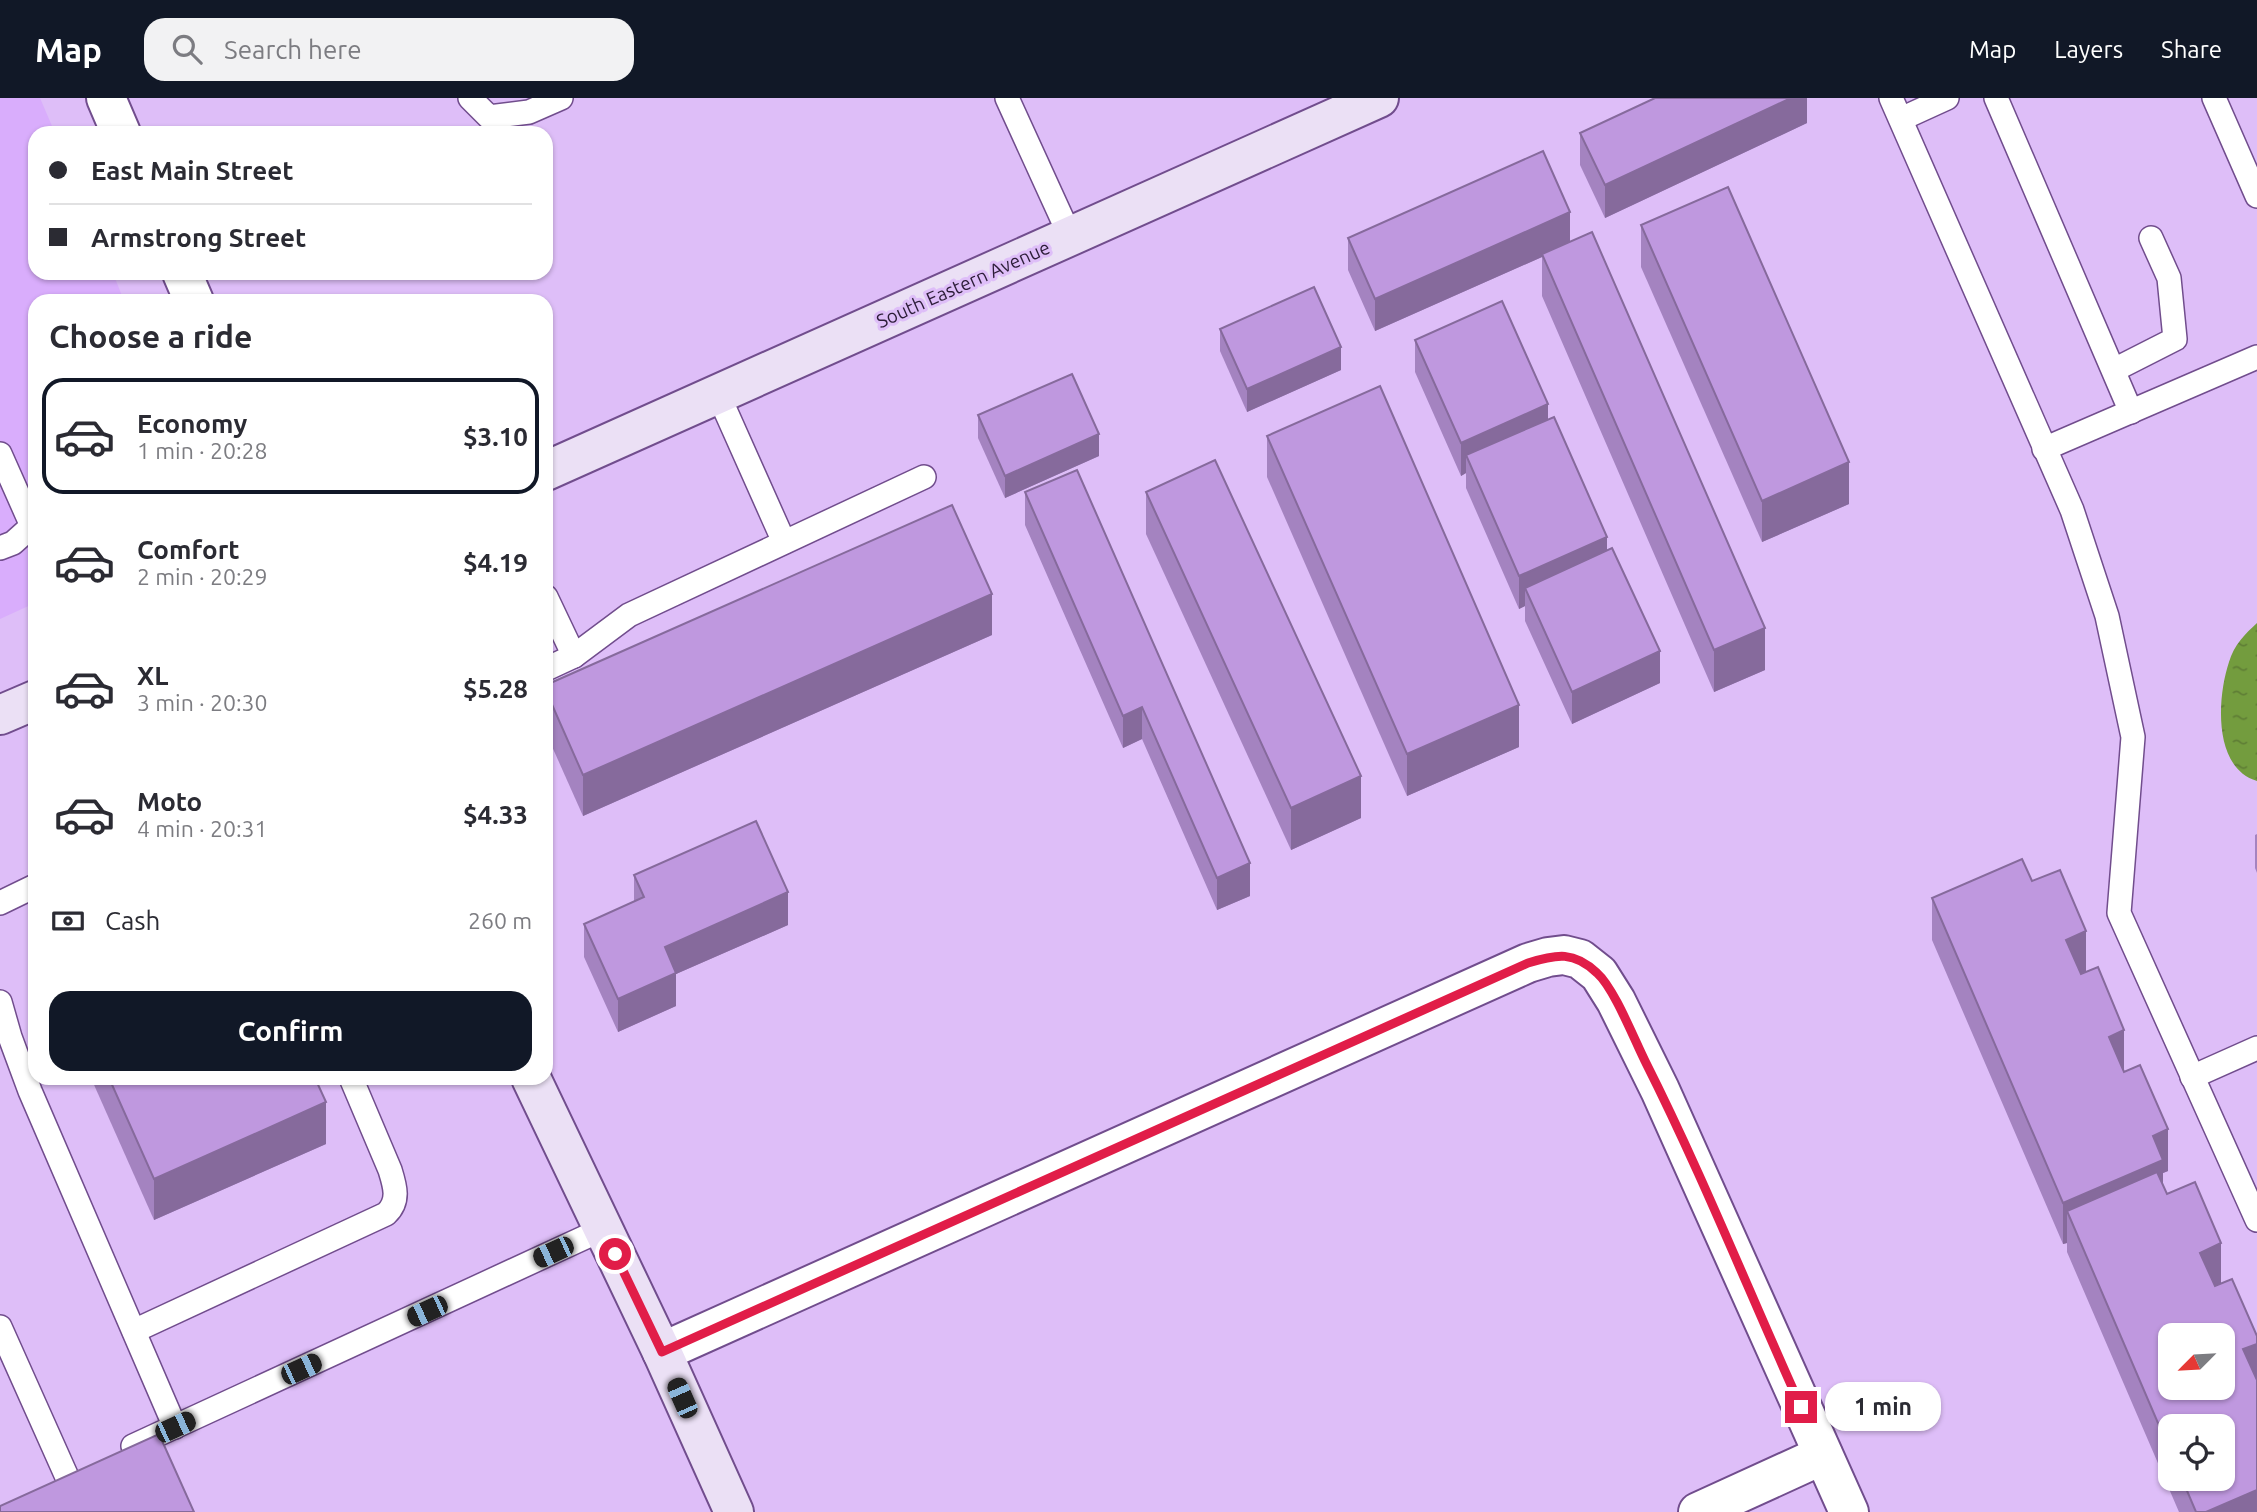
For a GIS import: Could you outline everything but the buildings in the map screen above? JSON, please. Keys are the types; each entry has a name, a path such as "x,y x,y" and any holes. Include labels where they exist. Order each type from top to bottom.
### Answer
{"main road":[{"name":"South Eastern Avenue","path":"553,468 1379,98"},
{"path":"0,715 28,703"},
{"path":"534,1085 662,1352 734,1512"}],"street":[{"path":"106,98 118,126"},
{"path":"662,1352 1528,963 1564,955 1580,959 1599,974 1616,1001 1660,1090 1849,1512"},
{"path":"1698,1512 1823,1455"}],"lane":[{"path":"470,98 489,117 529,112 561,98"},
{"path":"1007,98 1070,236"},
{"path":"1891,98 2072,510 2108,616 2133,737 2119,912 2257,1220"},
{"path":"1901,119 1947,98"},
{"path":"1996,98 2131,412"},
{"path":"2214,98 2257,196"},
{"path":"2114,370 2175,340 2169,278 2151,238"},
{"path":"2044,449 2257,357"},
{"path":"718,394 784,542"},
{"path":"0,454 28,517"},
{"path":"553,666 575,656 629,615 924,477"},
{"path":"0,548 13,543 28,530"},
{"path":"553,611 575,656"},
{"path":"0,902 28,889"},
{"path":"0,1002 30,1091 175,1427"},
{"path":"2192,1077 2257,1048"},
{"path":"134,1331 386,1214 392,1208 395,1202 395,1185 354,1085"},
{"path":"115,1455 603,1229"},
{"path":"0,1327 67,1477"},
{"path":"44,1487 91,1466"}],"shaded area":[{"path":"0,98 40,98 52,126 28,126 28,280 116,280 121,294 28,294 28,606 0,619"}],"water":[{"path":"2257,623 2257,781 2243,774 2232,762 2222,730 2221,712 2225,677 2231,656 2240,640"}],"route":[{"path":"615,1254 662,1352 1528,963 1564,955 1580,959 1599,974 1616,1001 1660,1090 1801,1407"}]}
